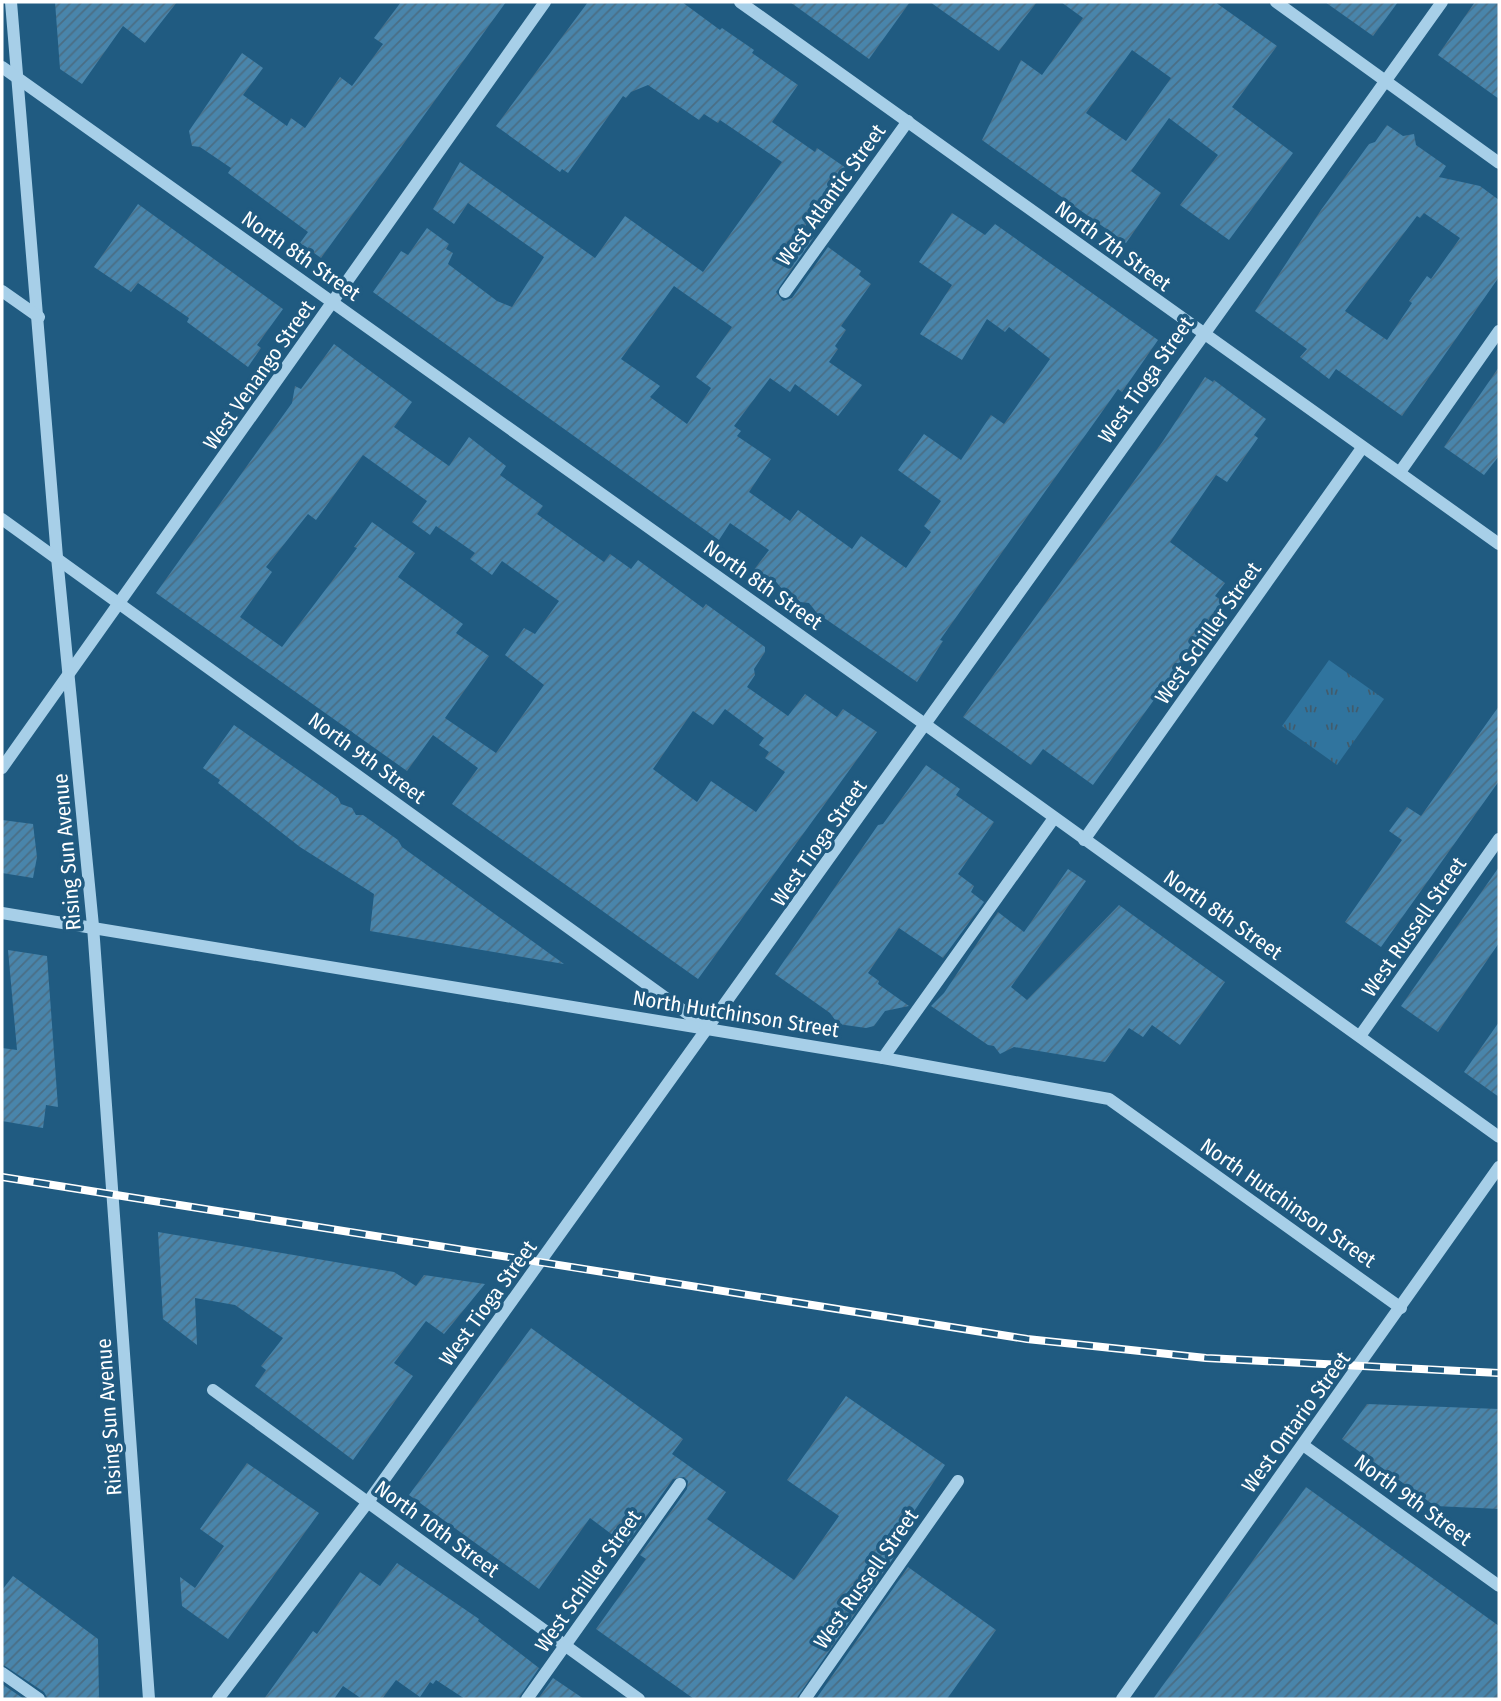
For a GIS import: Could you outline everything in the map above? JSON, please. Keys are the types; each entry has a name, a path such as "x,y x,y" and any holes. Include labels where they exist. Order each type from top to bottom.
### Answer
{"street":[{"name":"Rising Sun Avenue","path":"11,2 57,557 71,673 93,926 149,1699"},
{"name":"West Venango Street","path":"2,768 545,2"},
{"name":"North 7th Street","path":"740,2 1499,544"},
{"path":"1276,2 1499,163"},
{"name":"West Tioga Street","path":"218,1699 369,1502 1442,2"},
{"name":"North 8th Street","path":"2,67 1499,1137"},
{"name":"West Atlantic Street","path":"785,292 908,121"},
{"path":"2,291 39,317"},
{"path":"1400,472 1499,331"},
{"name":"West Schiller Street","path":"1084,840 1362,448"},
{"name":"North 9th Street","path":"2,519 709,1030"},
{"path":"883,1058 1054,818"},
{"name":"West Russell Street","path":"1360,1036 1499,839"},
{"name":"North Hutchinson Street","path":"2,913 883,1058 1110,1099 1401,1308"},
{"name":"West Ontario Street","path":"1122,1699 1401,1308 1495,1182 1499,1167"},
{"name":"North 10th Street","path":"212,1390 639,1699"},
{"name":"North 9th Street","path":"1303,1445 1499,1586"},
{"name":"West Russell Street","path":"805,1699 958,1481"},
{"name":"West Schiller Street","path":"527,1699 680,1484"},
{"path":"2,1673 39,1699"}],"green space":[{"path":"1329,660 1384,699 1337,765 1282,726"}],"building":[{"path":"55,2 177,2 145,43 123,26 82,84 60,69"},
{"path":"401,2 506,2 321,258 300,243 308,232 228,173 231,168 200,147 192,146 189,131 242,53 263,68 243,95 287,126 291,118 305,128 340,77 352,86 383,44 374,38"},
{"path":"588,2 682,2 720,30 722,28 754,50 752,53 798,85 772,122 815,152 817,148 846,168 803,229 814,237 776,292 783,301 792,298 828,247 861,271 859,275 871,284 841,326 846,330 835,346 838,349 829,362 862,385 838,416 795,384 790,392 770,378 734,426 741,431 737,436 771,459 749,492 790,521 798,510 852,549 861,536 906,568 931,532 924,526 941,501 898,470 924,434 961,460 991,415 1004,424 1050,359 1009,327 1005,332 987,319 962,360 920,334 952,285 919,262 952,213 985,235 995,224 1158,340 1122,392 1118,389 940,640 943,641 917,682 817,613 809,603 800,602 791,592 782,589 773,578 750,575 769,550 730,523 719,540 373,292 401,251 408,255 427,228 449,244 446,249 453,253 448,264 497,301 512,307 544,257 468,203 454,224 433,209 460,162 595,258 625,216 703,272 782,162 720,120 718,123 704,114 699,120 648,85 631,92 626,98 623,96 568,173 562,169 560,172 496,126","holes":["674,286 732,327 696,377 711,388 687,424 650,397 660,386 621,359"]},
{"path":"790,2 910,2 869,59"},
{"path":"930,2 1037,2 999,51"},
{"path":"1061,2 1215,2 1277,46 1232,107 1293,153 1229,240 1180,205 1218,155 1169,118 1131,171 1161,193 1126,243 982,140 1021,60 1042,75 1083,18","holes":["1132,50 1171,78 1126,141 1086,113"]},
{"path":"1325,2 1398,2 1373,36"},
{"path":"1475,2 1499,2 1499,99 1438,55"},
{"path":"1387,125 1403,136 1414,134 1416,145 1446,166 1439,177 1480,186 1499,200 1499,277 1402,416 1336,369 1329,379 1300,357 1307,349 1255,311 1321,210 1369,144 1375,142","holes":["1424,213 1460,238 1431,279 1427,276 1409,301 1412,303 1387,340 1345,311 1417,216 1420,218"]},
{"path":"138,204 283,309 257,345 261,348 248,367 187,322 189,318 138,283 131,292 94,267"},
{"path":"334,344 412,402 394,427 449,466 469,437 506,466 500,475 543,506 537,514 604,562 610,554 631,569 638,560 703,608 706,604 765,647 765,652 754,669 755,675 747,687 788,716 805,694 837,717 843,709 877,732 698,979 452,804 478,768 433,735 407,771 156,593 292,403 295,386 301,389","holes":["363,455 427,501 412,522 430,535 436,526 475,553 470,559 492,575 502,561 559,601 535,634 524,628 505,655 544,685 496,753 445,718 489,656 456,633 463,624 398,577 415,553 372,522 354,547 357,548 282,647 240,617 272,572 266,567 308,514 316,520","725,709 764,738 759,745 769,752 765,758 785,772 756,812 711,781 697,802 653,769 693,711 713,725"]},
{"path":"1499,367 1499,456 1484,475 1444,447"},
{"path":"1205,377 1213,382 1214,380 1266,419 1254,435 1258,438 1227,482 1216,475 1170,542 1225,583 1215,596 1224,602 1093,785 1043,749 1031,765 963,717 1163,441"},
{"path":"1499,706 1499,781 1381,947 1345,922 1402,840 1389,831 1407,807 1421,816"},
{"path":"234,725 338,798 341,804 352,808 356,815 363,815 398,840 402,847 564,964 370,931 374,894 300,847 218,783 220,780 203,768"},
{"path":"926,765 960,789 956,795 994,822 958,874 974,886 971,892 984,902 943,958 899,928 868,973 879,981 878,984 909,1006 885,1011 874,1026 866,1028 838,1024 830,1013 775,974 878,825 883,824"},
{"path":"2,820 33,824 37,857 33,878 2,873"},
{"path":"1499,867 1499,943 1438,1032 1401,1006"},
{"path":"1068,869 1086,881 1011,987 1027,1000 1119,905 1225,982 1180,1045 1152,1025 1143,1037 1129,1028 1105,1062 1014,1047 1000,1054 994,1046 988,1045 931,1006 944,993 998,912 1024,932"},
{"path":"8,950 47,956 58,1107 46,1105 43,1128 2,1121 2,1048 17,1050"},
{"path":"1499,1022 1499,1097 1464,1072"},
{"path":"158,1232 394,1272 416,1286 424,1275 485,1284 444,1334 426,1321 394,1363 413,1376 353,1460 255,1386 266,1370 261,1366 283,1338 235,1305 195,1298 197,1345 163,1319"},
{"path":"531,1328 683,1439 672,1454 726,1492 707,1519 794,1580 839,1516 787,1480 846,1396 945,1465 887,1552 894,1557 796,1699 694,1699 596,1629 646,1559 640,1555 687,1489 688,1481 684,1477 673,1479 626,1545 590,1518 539,1589 409,1495"},
{"path":"1367,1404 1499,1409 1499,1509 1435,1506 1342,1439"},
{"path":"247,1463 319,1513 228,1639 182,1606 180,1577 195,1588 224,1546 200,1529"},
{"path":"1306,1487 1499,1626 1499,1699 1153,1699"},
{"path":"397,1563 479,1619 478,1621 539,1668 518,1699 465,1699 436,1680 433,1684 430,1682 420,1697 396,1680 382,1699 362,1699 343,1686 334,1699 264,1699 313,1631 317,1634 360,1572 380,1586"},
{"path":"908,1567 996,1630 947,1699 816,1699"},
{"path":"13,1576 98,1639 99,1699 48,1699 44,1692 2,1664 2,1590"},
{"path":"553,1678 584,1699 538,1699"},
{"path":"2,1684 24,1699 2,1699"}],"railway":[{"path":"2,1177 1027,1339 1206,1358 1499,1373"}]}
